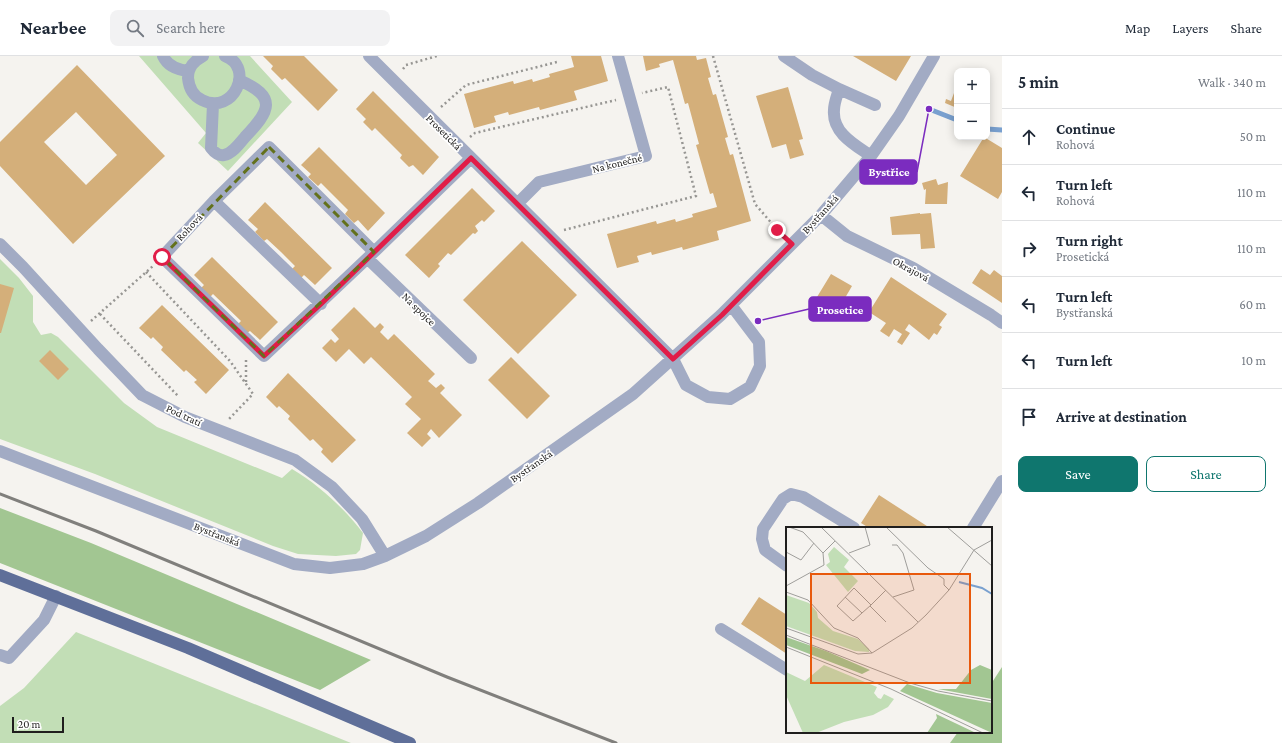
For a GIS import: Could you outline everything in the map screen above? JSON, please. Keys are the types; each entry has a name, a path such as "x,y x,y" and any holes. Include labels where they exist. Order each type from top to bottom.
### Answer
{"main road":[{"path":"0,575 188,648 410,743"}],"street":[{"path":"163,56 173,68 189,71"},
{"path":"203,56 196,60 189,71 189,85 192,92 198,98 213,104 226,101 237,89 239,73 235,63 225,56"},
{"name":"Prosetická","path":"369,56 429,118 518,203 673,359"},
{"name":"Na konečné","path":"518,203 539,182 646,156 618,56"},
{"path":"784,56 812,75 875,105"},
{"name":"Bystřanská","path":"0,451 294,564 345,568 363,564 385,556 426,536 478,503 633,394 673,359 731,305 821,215 871,156 899,116 934,56"},
{"path":"213,104 211,148 218,155 223,155 236,148 264,114 265,99 254,87 239,80"},
{"path":"839,89 834,111 836,125 842,136 871,156"},
{"name":"Rohová","path":"162,257 214,201 269,147 371,256"},
{"path":"162,257 264,356 321,304 471,158"},
{"path":"214,201 321,304"},
{"name":"Okrajová","path":"821,215 847,236 912,268 991,315 1002,324"},
{"name":"Pod tratí","path":"0,244 142,395 185,417 295,460 332,487 362,518 385,556"},
{"name":"Na spojce","path":"371,256 471,358"},
{"path":"673,359 686,385 708,397 730,399 750,387 760,366 759,342 731,305"},
{"path":"974,527 1002,481"},
{"path":"786,565 765,550 762,539 763,529 782,499 791,494 803,497 852,527"},
{"path":"0,655 9,658 44,620 56,596"},
{"path":"722,629 786,669"}],"path":[{"path":"392,79 406,65 437,56"},
{"path":"713,56 755,204 792,244"},
{"path":"429,118 466,85 557,62"},
{"path":"80,330 100,314 162,257"},
{"path":"146,272 230,361 253,394 228,421 222,419"},
{"path":"100,314 179,397"}],"highlighted area":[{"path":"269,147 374,252 264,356 162,257"}],"green space":[{"path":"139,56 250,56 292,102 228,171 198,143 206,133"},
{"path":"0,259 19,278 33,296 33,322 41,335 51,333 58,337 124,403 157,427 282,478 292,469 302,475 339,506 363,533 360,550 356,554 336,556 298,554 273,546 95,474 0,439"},
{"path":"0,508 91,543 371,660 320,690 0,563"},
{"path":"76,632 351,743 0,743 0,706 24,688"},
{"path":"1002,667 1002,743 950,743 957,733 992,733 992,682"}],"building":[{"path":"263,56 304,56 338,90 318,111 285,78 282,80 271,69 273,66"},
{"path":"571,56 601,56 608,81 574,91 577,100 540,110 539,107 509,115 508,112 494,116 496,122 474,128 464,94 513,81 514,84 532,79 533,82 550,77 549,74 574,67"},
{"path":"643,56 696,56 697,60 706,58 711,77 708,78 713,95 716,94 728,137 725,138 730,155 733,154 751,221 717,231 719,240 683,250 682,247 652,255 651,252 637,256 639,262 617,268 607,234 656,221 657,224 675,219 676,222 693,217 692,214 717,207 713,193 710,194 696,145 699,144 688,103 685,104 673,60 659,64 660,67 646,71"},
{"path":"853,56 911,56 896,81"},
{"path":"77,65 165,156 73,244 0,166 0,142","holes":["76,112 117,155 86,185 44,142"]},
{"path":"788,87 803,139 799,140 804,155 790,159 786,144 772,148 756,96"},
{"path":"373,91 439,157 423,175 413,165 409,167 400,158 402,155 375,128 372,131 363,122 366,119 356,109"},
{"path":"954,93 954,107 945,103 946,99 951,101"},
{"path":"982,140 989,140 1002,148 1002,192 998,199 960,176"},
{"path":"319,147 385,213 368,231 358,220 354,223 345,214 348,210 321,183 318,186 308,177 311,174 301,165"},
{"path":"936,179 938,185 948,182 947,204 925,204 926,189 924,190 922,183"},
{"path":"472,188 495,211 484,222 482,220 475,226 478,231 475,234 473,233 451,255 448,253 438,264 440,266 429,278 405,255"},
{"path":"265,202 332,268 315,285 304,275 301,278 292,269 295,266 281,252 267,239 264,241 255,232 258,229 248,220"},
{"path":"931,213 935,248 921,249 920,234 892,235 890,217"},
{"path":"522,241 577,295 518,354 463,300"},
{"path":"212,257 278,322 260,340 250,331 247,333 238,324 241,321 213,294 210,297 201,288 204,285 194,275"},
{"path":"981,269 990,275 994,270 1002,276 1002,303 972,283"},
{"path":"831,274 852,286 838,310 817,297"},
{"path":"891,277 947,314 939,325 942,327 937,335 934,333 929,340 909,324 905,330 910,333 902,345 897,342 902,334 894,329 889,337 880,331 886,323 869,312"},
{"path":"0,284 14,288 1,333 0,333"},
{"path":"162,305 229,370 206,394 194,382 197,380 186,370 184,372 161,350 163,347 153,337 151,339 139,328"},
{"path":"354,307 375,328 380,323 384,327 380,332 388,340 394,334 435,374 428,381 436,388 441,384 445,388 440,393 462,415 439,438 431,429 427,434 431,438 422,447 407,433 421,419 405,404 412,397 371,357 364,364 349,349 336,362 322,348 331,339 335,343 339,339 331,330"},
{"path":"50,350 69,369 58,380 39,361"},
{"path":"511,357 550,396 527,419 488,380"},
{"path":"288,373 356,440 332,463 321,452 323,449 313,439 310,441 288,419 290,416 279,406 277,408 266,397"},
{"path":"879,495 928,527 867,527 861,523"},
{"path":"759,597 786,614 786,653 741,624"}],"waterway":[{"path":"929,109 954,119"},
{"path":"990,129 1002,130"}],"railway":[{"path":"0,494 96,531 447,677 616,743"}],"place":[{"name":"Bystřice","path":"929,109"},
{"name":"Prosetice","path":"758,321"}],"route":[{"path":"162,257 264,356 321,304 471,158 518,203 551,238 673,359 722,315 792,244 777,230"}]}
